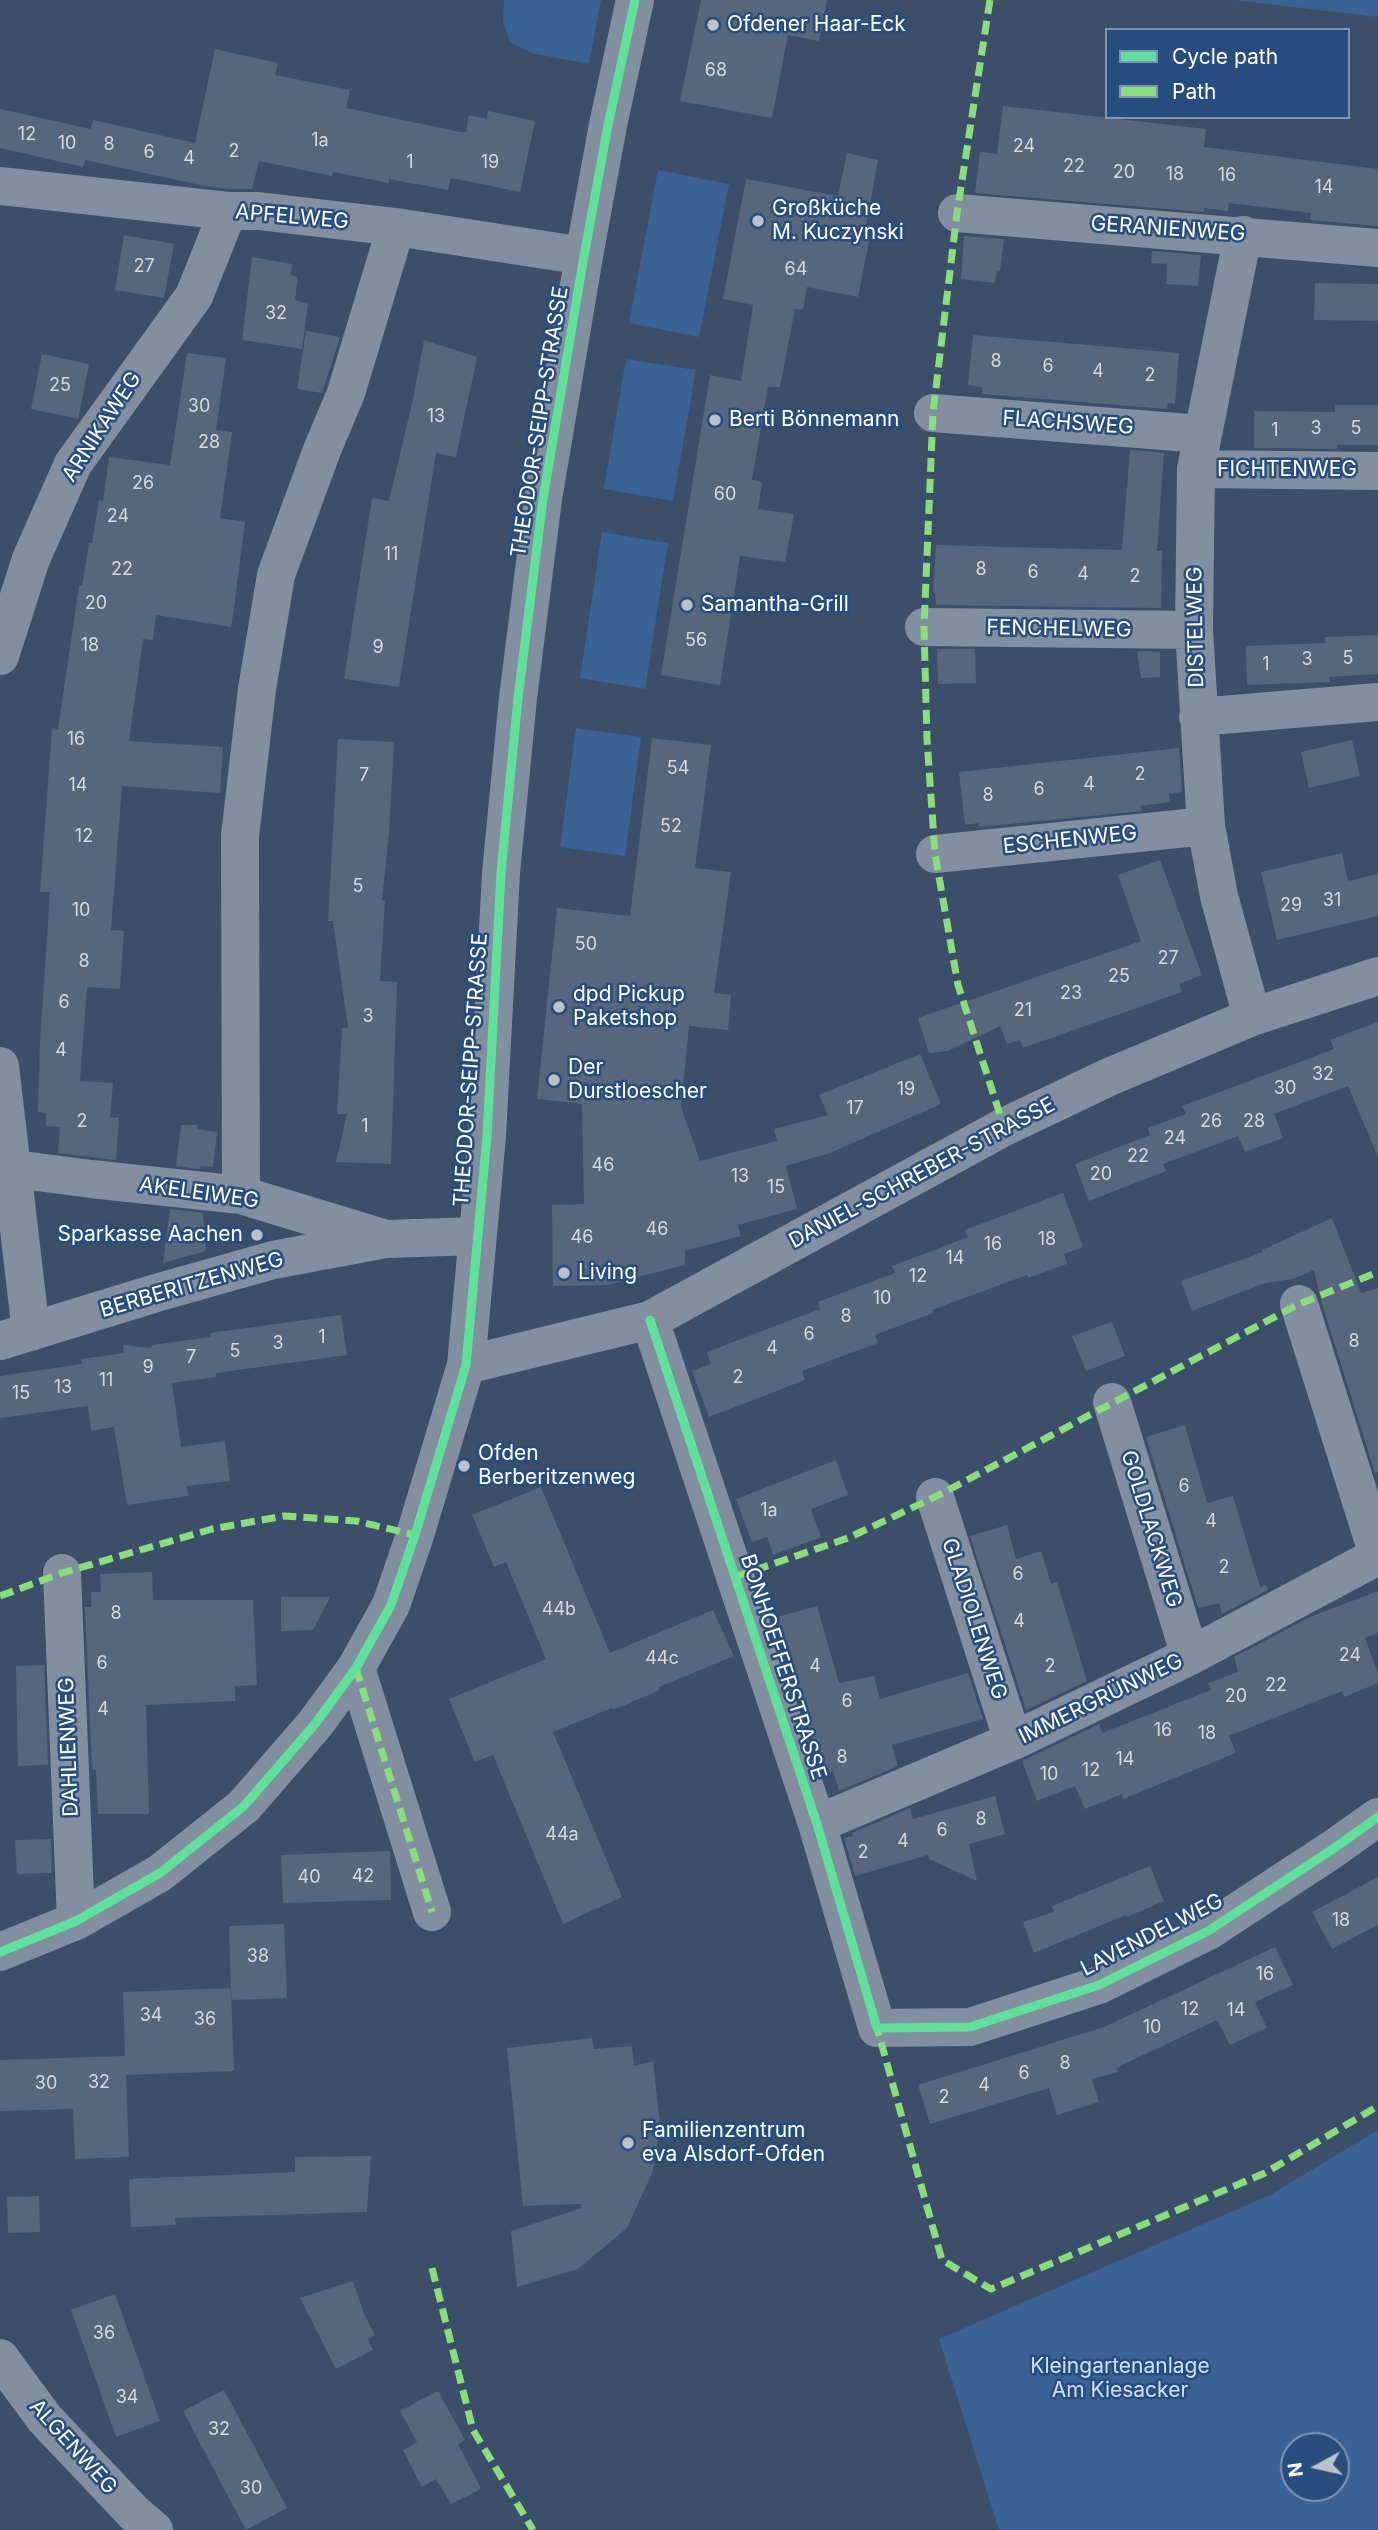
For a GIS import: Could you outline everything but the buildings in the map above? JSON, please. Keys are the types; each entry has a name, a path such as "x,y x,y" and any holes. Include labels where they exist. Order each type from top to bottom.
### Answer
{"street":[{"name":"THEODOR-SEIPP-STRASSE","path":"0,1952 76,1921 160,1873 244,1806 315,1724 356,1668 391,1605 440,1457 466,1365 488,1125 501,873 518,698 543,499 608,125 635,0"},
{"name":"APFELWEG","path":"0,186 396,228 584,256"},
{"name":"ARNIKAWEG","path":"0,656 31,559 73,464 194,296 243,211"},
{"name":"GERANIENWEG","path":"957,213 1378,248"},
{"path":"241,1195 240,836 257,689 276,575 346,393 396,228"},
{"name":"DISTELWEG","path":"1243,235 1199,452 1194,630 1206,827 1219,896 1252,1017"},
{"name":"FLACHSWEG","path":"933,413 1199,452"},
{"name":"FICHTENWEG","path":"1199,452 1378,471"},
{"name":"FENCHELWEG","path":"924,627 1194,630"},
{"path":"1198,717 1378,702"},
{"name":"ESCHENWEG","path":"935,854 1206,827"},
{"name":"DANIEL-SCHREBER-STRASSE","path":"466,1365 650,1320 1004,1127 1109,1077 1252,1017 1378,976"},
{"path":"0,1066 16,1337"},
{"name":"AKELEIWEG","path":"5,1167 241,1195 386,1239 477,1236"},
{"name":"BERBERITZENWEG","path":"16,1337 273,1260 386,1239"},
{"path":"1299,1304 1378,1555"},
{"name":"BONHOEFFERSTRASSE","path":"650,1320 817,1824 877,2028"},
{"name":"GOLDLACKWEG","path":"1112,1402 1190,1656"},
{"name":"GLADIOLENWEG","path":"935,1497 1013,1741"},
{"name":"IMMERGRÜNWEG","path":"817,1824 1013,1741 1190,1656 1378,1555"},
{"name":"DAHLIENWEG","path":"62,1573 76,1921"},
{"path":"356,1668 432,1912"},
{"name":"LAVENDELWEG","path":"877,2028 970,2027 1099,1985 1208,1931 1333,1850 1378,1817"},
{"name":"ALGENWEG","path":"0,2358 45,2419 133,2524"}],"green space":[{"path":"504,0 601,0 589,64 531,53 510,42 503,21"},
{"path":"1234,0 1378,0 1378,17"},
{"path":"658,170 729,184 699,337 629,323"},
{"path":"626,359 696,370 673,501 604,489"},
{"path":"602,532 668,543 645,689 580,678"},
{"path":"576,728 641,737 625,856 560,847"},
{"name":"Kleingartenanlage Am Kiesacker","path":"1378,2130 1378,2530 999,2530 939,2339 1270,2195"}],"marked path":[{"path":"990,0 957,213 933,413 924,627 927,739 935,854 958,985 1004,1127"},
{"path":"735,1577 848,1538 935,1497 1299,1304 1378,1272"},
{"path":"0,1596 62,1573 212,1529 284,1516 356,1521 415,1535"},
{"path":"356,1668 432,1912"},
{"path":"883,2028 877,2028 942,2260 991,2289 1265,2173 1378,2106"},
{"path":"432,2268 473,2430 533,2530"}],"cycle path":[{"path":"0,1952 76,1921 160,1873 244,1806 315,1724 356,1668 391,1605 415,1535 466,1365 487,1136 501,873 518,698 543,499 608,125 635,0"},
{"path":"650,1320 817,1824 877,2028 970,2027 1099,1985 1208,1931 1378,1817"}],"place":[{"name":"Ofdener Haar-Eck","path":"713,25"},
{"name":"Großküche M. Kuczynski","path":"758,221"},
{"name":"Berti Bönnemann","path":"715,420"},
{"name":"Samantha-Grill","path":"687,605"},
{"name":"dpd Pickup Paketshop","path":"559,1007"},
{"name":"Der Durstloescher","path":"554,1080"},
{"name":"Sparkasse Aachen","path":"257,1235"},
{"name":"Living","path":"564,1273"},
{"name":"Ofden Berberitzenweg","path":"464,1466"},
{"name":"Familienzentrum eva Alsdorf-Ofden","path":"628,2143"}]}
